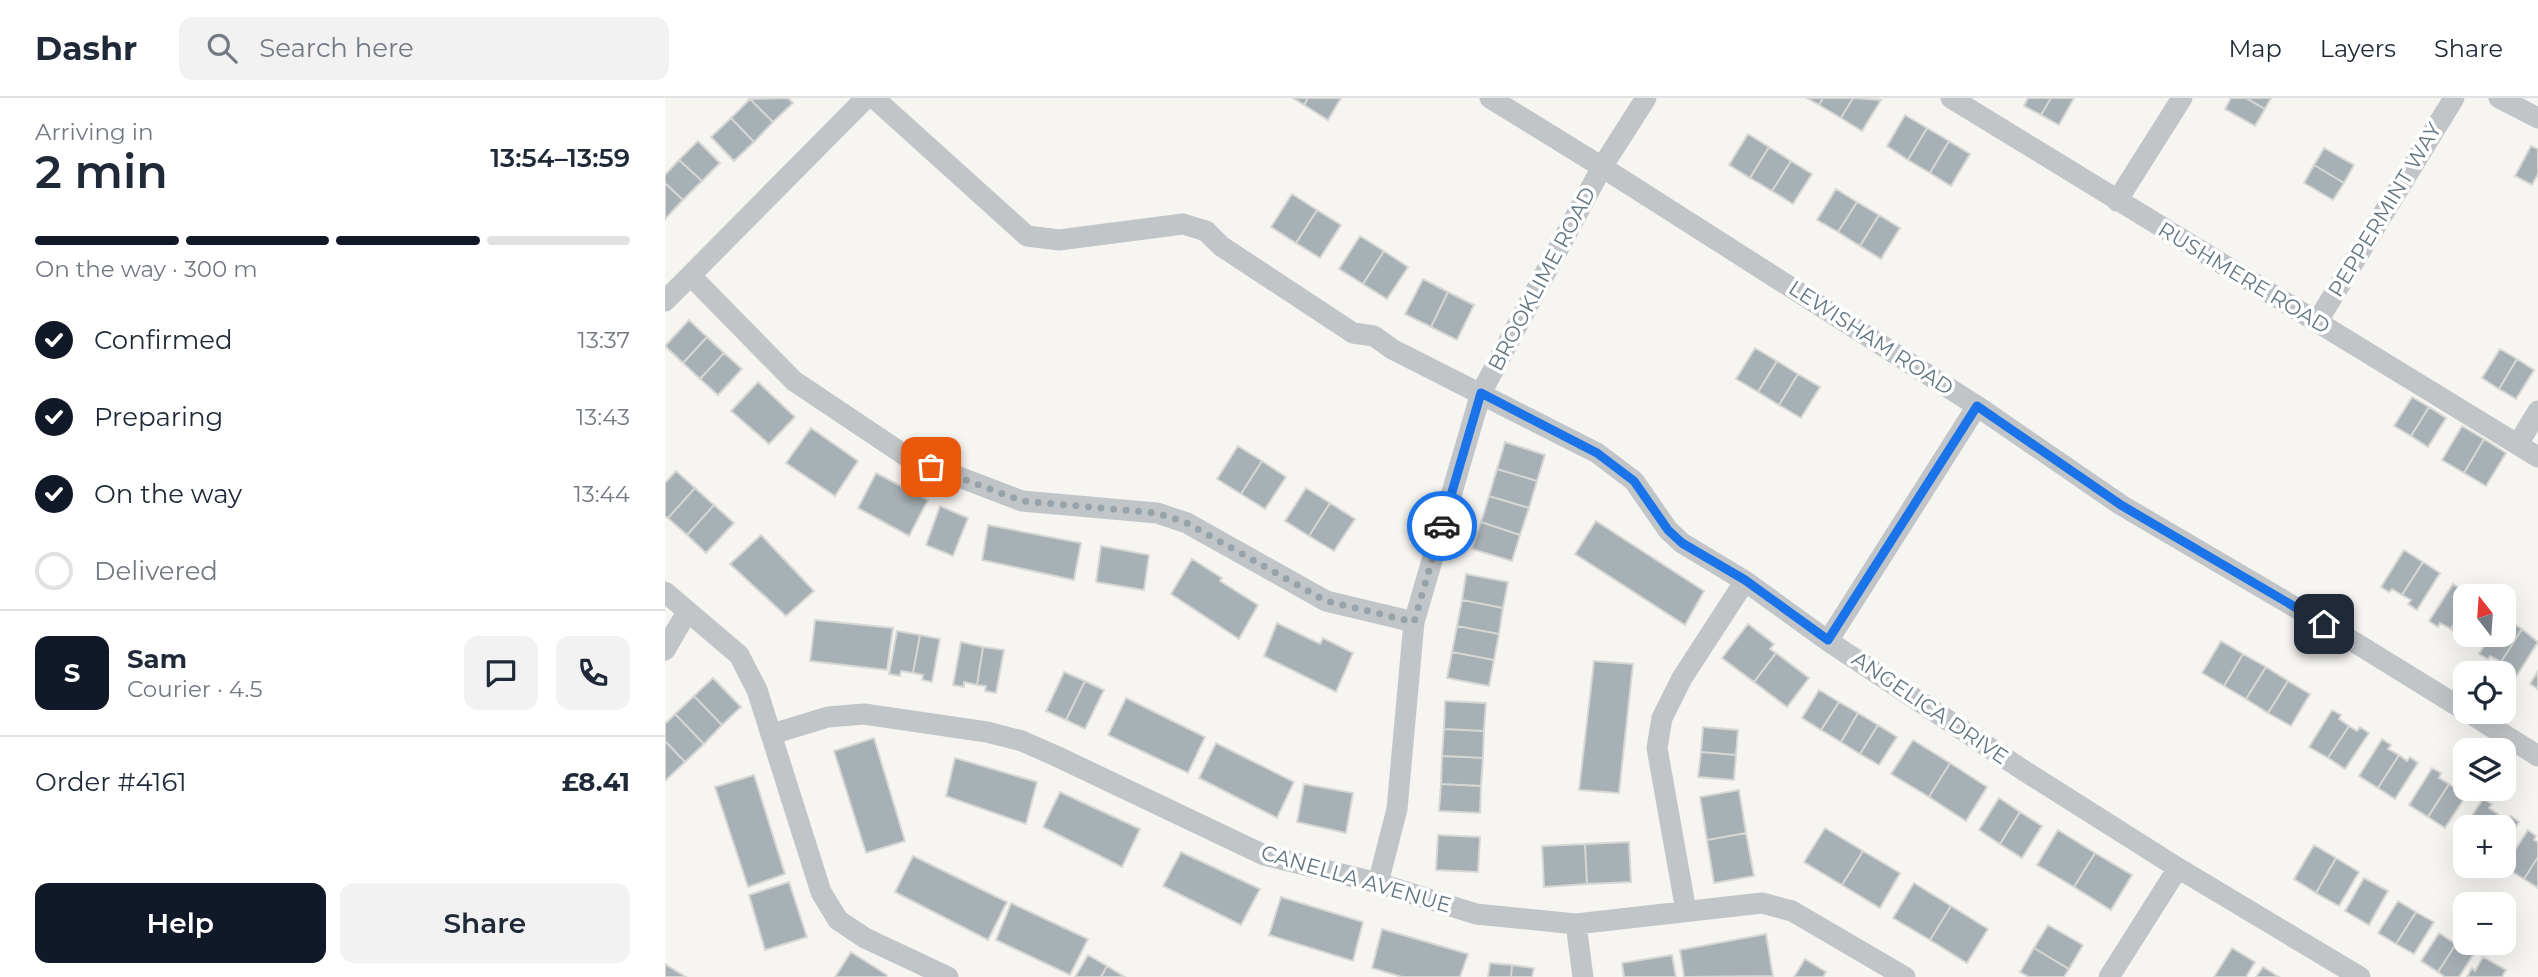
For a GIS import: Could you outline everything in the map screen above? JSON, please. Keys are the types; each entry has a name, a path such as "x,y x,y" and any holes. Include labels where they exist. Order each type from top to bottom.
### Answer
{"street":[{"path":"665,302 866,98"},
{"name":"ANGELICA DRIVE","path":"874,98 1027,236 1059,240 1183,225 1206,231 1221,246 1353,332 1374,336 1392,349 1597,453 1634,481 1668,530 1682,543 1745,580 1828,640 2023,770 2178,868 2360,977"},
{"name":"LEWISHAM ROAD","path":"1490,98 1977,406 2121,505 2453,702"},
{"name":"BROOKLIME ROAD","path":"1378,883 1397,808 1414,622 1481,393 1602,167 1646,98"},
{"name":"RUSHMERE ROAD","path":"1951,98 2538,457"},
{"path":"2117,201 2182,98"},
{"name":"PEPPERMINT WAY","path":"2317,322 2454,98"},
{"path":"2499,98 2538,118"},
{"path":"691,276 795,381 909,458 1022,501 1157,513 1187,523 1326,601 1414,622"},
{"path":"1828,640 1977,406"},
{"path":"2518,444 2538,411"},
{"path":"1686,911 1657,748 1662,718 1682,678 1745,580"},
{"path":"665,593 739,654 757,690 821,892 838,920 865,939 926,972 948,977"},
{"path":"665,650 687,612"},
{"name":"CANELLA AVENUE","path":"772,734 828,717 864,714 987,733 1022,741 1264,855 1378,883 1476,914 1576,924 1762,902 1792,911 1905,977"},
{"name":"LEWISHAM ROAD","path":"2488,724 2538,756"},
{"path":"2109,977 2178,868"},
{"path":"1576,924 1583,977"}],"building":[{"path":"788,98 793,103 773,122 750,99"},
{"path":"1293,98 1308,98 1304,105"},
{"path":"1308,98 1341,98 1328,120 1304,105"},
{"path":"1807,98 1823,98 1819,105"},
{"path":"1823,98 1853,98 1841,118 1819,105"},
{"path":"1853,98 1881,100 1862,131 1841,118"},
{"path":"2028,98 2051,98 2041,115 2024,106"},
{"path":"2051,98 2074,98 2059,125 2041,115"},
{"path":"2231,98 2246,98 2265,109 2255,126 2225,109"},
{"path":"2246,98 2271,98 2265,109"},
{"path":"750,99 773,122 754,142 731,118"},
{"path":"1905,115 1927,128 1908,160 1887,146"},
{"path":"731,118 754,142 734,161 711,137"},
{"path":"1927,128 1949,141 1930,173 1908,160"},
{"path":"1748,134 1769,147 1750,178 1729,165"},
{"path":"698,141 720,163 702,181 679,160"},
{"path":"1949,141 1970,154 1951,186 1930,173"},
{"path":"2531,146 2538,149 2538,174 2532,185 2515,176"},
{"path":"1769,147 1791,161 1772,191 1750,178"},
{"path":"2324,148 2354,165 2344,183 2314,165"},
{"path":"679,160 702,181 683,200 665,183 665,175"},
{"path":"1791,161 1812,174 1793,204 1772,191"},
{"path":"2314,165 2344,183 2333,200 2304,183"},
{"path":"665,183 683,200 665,219"},
{"path":"1836,189 1857,202 1838,232 1817,220"},
{"path":"1292,194 1317,210 1296,243 1271,227"},
{"path":"1857,202 1879,215 1860,246 1838,232"},
{"path":"1317,210 1341,225 1320,258 1296,243"},
{"path":"1879,215 1900,228 1881,259 1860,246"},
{"path":"1360,236 1384,251 1363,284 1339,269"},
{"path":"1384,251 1408,267 1387,299 1363,284"},
{"path":"1423,279 1448,292 1431,327 1405,314"},
{"path":"1448,292 1474,305 1457,340 1431,327"},
{"path":"689,320 707,337 683,363 665,346"},
{"path":"707,337 724,353 700,379 683,363"},
{"path":"1755,348 1777,361 1758,392 1736,379"},
{"path":"2500,349 2517,359 2499,389 2482,378"},
{"path":"724,353 742,369 718,395 700,379"},
{"path":"2517,359 2534,370 2516,399 2499,389"},
{"path":"1777,361 1798,374 1779,405 1758,392"},
{"path":"1798,374 1820,387 1801,418 1779,405"},
{"path":"758,382 795,417 769,444 731,411"},
{"path":"2412,397 2429,407 2411,436 2394,426"},
{"path":"2429,407 2446,418 2428,447 2411,436"},
{"path":"2462,426 2484,439 2464,473 2442,460"},
{"path":"811,428 858,461 835,496 786,463"},
{"path":"2484,439 2506,453 2486,486 2464,473"},
{"path":"1505,442 1545,455 1537,481 1497,469"},
{"path":"1238,446 1262,461 1241,494 1217,479"},
{"path":"1262,461 1286,477 1265,509 1241,494"},
{"path":"1497,469 1537,481 1529,508 1489,496"},
{"path":"676,471 695,488 668,518 665,516 665,483"},
{"path":"876,473 928,500 909,536 858,508"},
{"path":"695,488 714,505 687,535 668,518"},
{"path":"1306,488 1330,503 1309,536 1285,521"},
{"path":"1489,496 1529,508 1520,535 1481,522"},
{"path":"1330,503 1355,519 1334,551 1309,536"},
{"path":"714,505 734,523 706,553 687,535"},
{"path":"940,506 968,518 953,556 926,545"},
{"path":"1596,521 1704,591 1685,625 1575,554"},
{"path":"1481,522 1520,535 1512,561 1472,549"},
{"path":"988,525 1081,543 1074,580 982,560"},
{"path":"761,535 814,591 786,616 730,564"},
{"path":"1101,546 1149,555 1144,590 1096,582"},
{"path":"2404,550 2423,562 2402,595 2381,587"},
{"path":"1192,559 1258,605 1239,639 1171,594"},
{"path":"2423,562 2440,573 2417,610 2408,604 2411,600 2402,595"},
{"path":"1466,574 1508,582 1503,608 1462,600"},
{"path":"2453,584 2453,626 2451,629 2440,623 2438,627 2429,621"},
{"path":"1462,600 1503,608 1499,634 1457,626"},
{"path":"815,620 893,628 887,670 810,661"},
{"path":"1277,623 1320,644 1323,638 1353,653 1336,692 1264,656"},
{"path":"1748,624 1774,644 1770,649 1776,653 1754,682 1722,658"},
{"path":"1457,626 1499,634 1494,660 1452,652"},
{"path":"2522,629 2538,642 2516,677 2516,661 2502,661 2510,648 2517,648 2517,637"},
{"path":"897,631 920,635 913,673 901,671 900,676 889,674"},
{"path":"920,635 940,639 932,682 922,680 923,675 913,673"},
{"path":"2221,641 2243,654 2224,686 2202,673"},
{"path":"961,642 983,647 977,685 964,682 964,687 953,685"},
{"path":"983,647 1004,650 996,693 985,691 986,686 977,685"},
{"path":"2483,648 2510,648 2502,661 2490,656 2488,659 2479,654"},
{"path":"1452,652 1494,660 1489,686 1447,678"},
{"path":"1776,653 1809,678 1787,707 1754,682"},
{"path":"2243,654 2266,667 2246,699 2224,686"},
{"path":"1594,661 1633,664 1619,793 1579,790"},
{"path":"2266,667 2288,681 2268,713 2246,699"},
{"path":"2538,671 2538,689 2530,684"},
{"path":"1064,672 1085,681 1066,720 1046,711"},
{"path":"713,678 741,707 722,725 694,696"},
{"path":"1085,681 1104,690 1085,729 1066,720"},
{"path":"2288,681 2310,694 2291,726 2268,713"},
{"path":"1819,690 1839,702 1821,730 1802,718"},
{"path":"694,696 722,725 704,744 675,714"},
{"path":"1126,698 1205,737 1188,773 1108,735"},
{"path":"1445,701 1486,703 1484,731 1444,729"},
{"path":"1839,702 1858,713 1841,742 1821,730"},
{"path":"2332,710 2341,715 2339,719 2349,726 2328,758 2309,747"},
{"path":"1858,713 1878,725 1860,754 1841,742"},
{"path":"675,714 704,744 685,762 665,741 665,724"},
{"path":"1878,725 1897,737 1879,765 1860,754"},
{"path":"2349,726 2357,731 2360,727 2369,733 2345,769 2328,758"},
{"path":"1703,727 1738,730 1736,755 1701,752"},
{"path":"1444,729 1484,731 1483,758 1442,756"},
{"path":"874,738 905,841 866,853 834,751"},
{"path":"2382,739 2391,745 2388,749 2399,755 2378,788 2359,776"},
{"path":"1913,740 1950,763 1929,797 1891,774"},
{"path":"665,741 685,762 666,780 665,779"},
{"path":"1216,743 1294,782 1277,818 1199,778"},
{"path":"1701,752 1736,755 1734,780 1698,777"},
{"path":"2399,755 2407,761 2410,757 2418,763 2395,799 2378,788"},
{"path":"1442,756 1483,758 1481,786 1441,784"},
{"path":"955,758 1037,782 1026,824 946,796"},
{"path":"1950,763 1987,787 1966,821 1929,797"},
{"path":"2432,768 2441,773 2439,778 2449,784 2428,817 2409,805"},
{"path":"754,775 785,874 748,887 715,787"},
{"path":"1304,784 1353,793 1346,833 1297,822"},
{"path":"1441,784 1481,786 1480,813 1439,811"},
{"path":"2449,784 2453,787 2453,801 2463,801 2445,828 2428,817"},
{"path":"1739,790 1746,833 1707,840 1700,797"},
{"path":"1060,792 1140,829 1122,867 1043,827"},
{"path":"1999,798 2020,812 2000,844 1979,830"},
{"path":"2482,801 2487,801 2492,804 2489,808 2499,815 2472,815"},
{"path":"2020,812 2042,826 2022,858 2000,844"},
{"path":"1825,828 1863,851 1842,885 1804,862"},
{"path":"2058,830 2095,853 2074,887 2037,865"},
{"path":"2528,830 2536,836 2534,840 2538,842 2538,857 2524,879 2516,874 2516,848"},
{"path":"1746,833 1754,876 1714,883 1707,840"},
{"path":"1438,835 1480,837 1478,872 1436,870"},
{"path":"1629,842 1631,882 1587,884 1585,844"},
{"path":"1585,844 1587,884 1544,887 1542,846"},
{"path":"2314,845 2336,858 2316,893 2294,879"},
{"path":"1863,851 1900,873 1880,908 1842,885"},
{"path":"1181,852 1260,889 1241,925 1163,886"},
{"path":"2095,853 2132,875 2111,910 2074,887"},
{"path":"913,856 1007,902 988,940 895,892"},
{"path":"2538,857 2538,888 2524,879"},
{"path":"2336,858 2359,872 2339,906 2316,893"},
{"path":"2364,878 2388,891 2369,925 2345,911"},
{"path":"789,882 807,937 765,950 749,895"},
{"path":"1914,883 1951,906 1930,940 1893,918"},
{"path":"1281,897 1363,922 1353,961 1269,935"},
{"path":"2398,901 2416,912 2396,944 2378,933"},
{"path":"1011,903 1088,939 1070,975 996,940"},
{"path":"1951,906 1988,929 1967,963 1930,940"},
{"path":"2416,912 2434,922 2414,954 2396,944"},
{"path":"2048,925 2083,945 2069,969 2034,948"},
{"path":"1382,929 1468,954 1460,977 1402,977 1372,968"},
{"path":"2439,933 2453,942 2453,949 2438,972 2421,961"},
{"path":"1766,934 1773,976 1684,977 1680,950"},
{"path":"2034,948 2069,969 2064,977 2029,977 2020,972"},
{"path":"2232,948 2255,962 2246,977 2214,977"},
{"path":"2453,949 2453,955 2473,955 2459,977 2445,977 2438,972"},
{"path":"851,952 887,975 886,977 835,977"},
{"path":"1088,955 1107,966 1101,977 1075,977"},
{"path":"1672,955 1676,977 1624,977 1622,963"},
{"path":"2483,957 2506,970 2502,977 2467,977 2472,968 2475,971"},
{"path":"1805,959 1826,972 1823,977 1794,977"},
{"path":"1490,963 1512,965 1511,977 1488,977"},
{"path":"665,964 686,977 665,977"},
{"path":"1512,965 1534,968 1532,977 1511,977"},
{"path":"1107,966 1125,977 1101,977"},
{"path":"2263,967 2279,977 2256,977"}],"way so far":[{"path":"931,467 1022,501 1157,513 1187,523 1326,601 1414,622 1442,526"}],"route":[{"path":"1442,526 1481,393 1597,453 1634,481 1668,530 1682,543 1745,580 1828,640 1977,406 2121,505 2324,624"}]}
